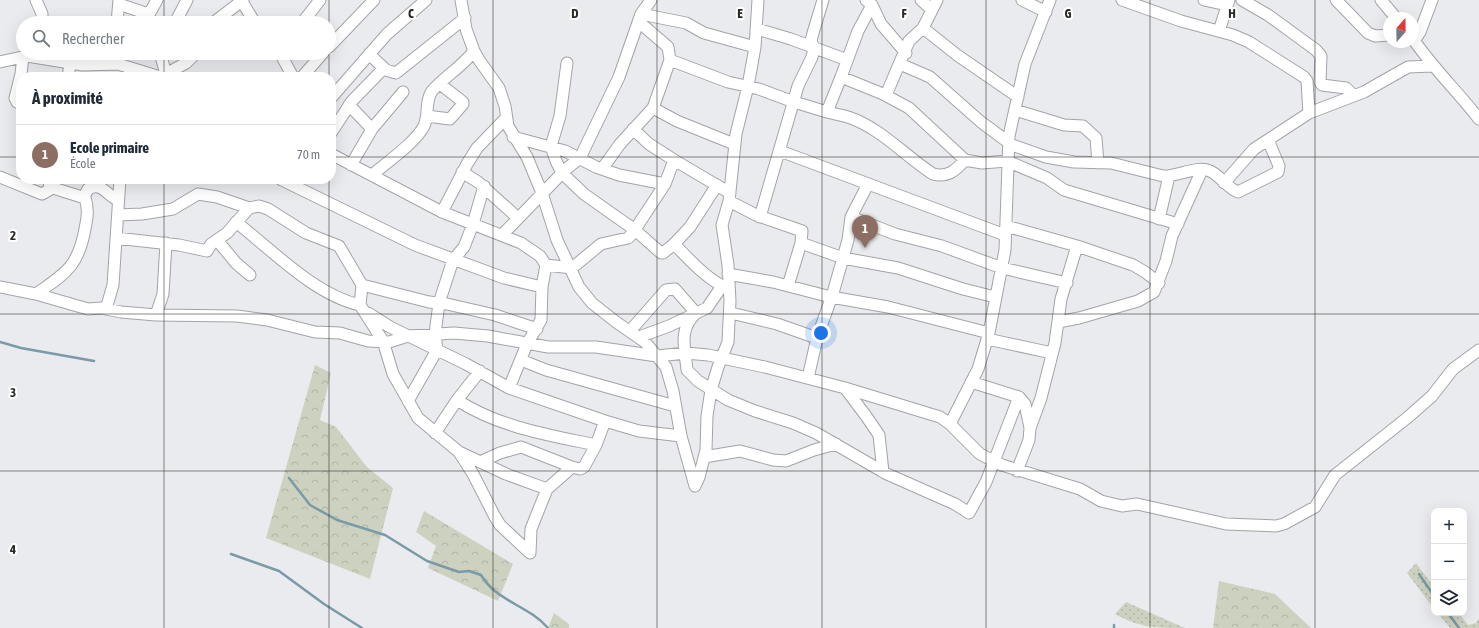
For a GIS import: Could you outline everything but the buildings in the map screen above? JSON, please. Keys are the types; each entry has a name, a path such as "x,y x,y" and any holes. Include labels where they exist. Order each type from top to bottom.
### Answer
{"street":[{"path":"36,0 42,16"},
{"path":"147,16 157,0"},
{"path":"179,16 187,0"},
{"path":"222,16 242,0 251,16"},
{"path":"307,16 320,0"},
{"path":"336,92 387,34 426,0"},
{"path":"461,0 466,29 474,51 499,88 505,106 505,119 513,137 527,157 542,193 557,240 572,268 579,286 592,303 616,322 635,334 666,367 669,375 681,436 695,486 704,457 707,416 711,390 721,358 727,348 731,312 725,287 728,274 722,225 729,197 734,144 748,86 755,47 758,0"},
{"path":"502,235 562,173 580,158 619,77 640,18 651,0"},
{"path":"760,217 798,86 809,64 814,48 811,41 812,33 823,0"},
{"path":"886,95 906,53 909,41 923,28 934,5 921,0"},
{"path":"1022,0 1046,12"},
{"path":"950,424 982,359 988,336 1002,268 1006,231 1008,143 1025,64 1050,0"},
{"path":"1122,0 1181,21 1219,31 1249,42 1304,77 1307,82 1309,113"},
{"path":"1204,0 1228,3 1219,31"},
{"path":"1242,0 1268,15 1316,50 1320,56 1320,82 1322,85 1346,88 1354,96"},
{"path":"1336,0 1368,33 1375,36 1383,35"},
{"path":"1380,0 1391,12"},
{"path":"1419,33 1432,0"},
{"path":"336,39 371,1"},
{"path":"118,16 119,2 143,16"},
{"path":"869,2 879,21 906,53"},
{"path":"827,112 869,2"},
{"path":"369,54 384,68 392,73 398,72 465,18"},
{"path":"640,18 686,23 704,33 755,47"},
{"path":"602,169 633,129 653,108 670,60 668,47 640,18"},
{"path":"923,28 990,79 1018,97"},
{"path":"757,29 846,60"},
{"path":"1419,47 1432,66 1465,101 1479,119"},
{"path":"372,175 417,136 424,125 427,116 431,92 458,69 474,51"},
{"path":"0,62 16,59"},
{"path":"21,72 23,60"},
{"path":"55,60 70,64 97,65 109,60"},
{"path":"118,60 133,68 148,72"},
{"path":"161,60 162,72"},
{"path":"169,72 189,60"},
{"path":"284,60 290,72"},
{"path":"306,72 317,60"},
{"path":"670,60 728,82 748,86 794,102 848,117 889,140 933,174 941,176 954,172 965,160"},
{"path":"567,62 559,122 551,146 562,173 584,194 635,230 662,253 674,244 690,227 717,185"},
{"path":"69,72 70,64"},
{"path":"900,64 930,77 1008,143 1046,157 1074,162 1121,165 1154,174 1169,176 1202,170 1210,171 1238,192 1278,172 1279,166 1268,140"},
{"path":"1224,183 1254,149 1309,113 1364,92 1408,67 1432,66"},
{"path":"336,124 358,94 384,68"},
{"path":"841,76 886,95 909,108 965,160 982,163 1007,160 1047,178 1064,190 1178,224"},
{"path":"427,116 450,119 463,104 463,102 440,84"},
{"path":"351,165 372,130 403,92"},
{"path":"349,106 372,130"},
{"path":"653,108 677,121 734,144"},
{"path":"1015,110 1064,125 1083,126 1096,138 1098,163"},
{"path":"442,212 462,172 477,148 505,119"},
{"path":"633,129 649,144 717,185 729,197 760,217 800,229 803,233 801,243 788,286"},
{"path":"513,137 551,146 602,169 626,177 665,184"},
{"path":"780,151 913,202 1006,231 1078,246 1133,265 1159,283"},
{"path":"336,157 442,212 529,247 540,256 546,265 542,287 541,320 527,344 509,388"},
{"path":"546,265 572,268 601,244 628,238 635,230 665,184 674,160"},
{"path":"1058,322 1079,318 1138,301 1154,292 1159,283 1172,236 1202,170"},
{"path":"462,172 484,186 518,218"},
{"path":"1159,219 1169,176"},
{"path":"0,177 16,183"},
{"path":"17,184 42,194 46,193 50,184"},
{"path":"36,294 71,267 79,256 87,217 87,205 84,197 52,184"},
{"path":"106,309 112,291 120,184"},
{"path":"290,184 397,237 453,260 504,278 542,287"},
{"path":"808,378 817,338 843,258 851,217 868,184"},
{"path":"408,401 437,350 436,334 439,303 453,260 464,247 474,224 484,186"},
{"path":"84,197 88,189 95,187 106,190 118,200"},
{"path":"118,215 142,214 173,209 198,194 217,197 249,208 259,206 268,208 306,233 340,246 362,285 362,307 383,341 393,374 421,422 459,452 506,474 546,489"},
{"path":"116,238 166,243 206,251 211,244 227,233 249,208"},
{"path":"851,217 895,234 942,246 1002,268 1067,283"},
{"path":"236,222 306,279 333,296 362,307 408,336 480,371 509,388 639,431 681,436"},
{"path":"217,240 236,263 250,275"},
{"path":"156,315 163,294 166,243"},
{"path":"801,243 843,258 898,268 963,289 995,297"},
{"path":"674,244 692,263 725,287"},
{"path":"1017,471 1029,440 1030,428 1041,398 1052,353 1062,299 1078,246"},
{"path":"728,274 788,286 831,297 888,307 1052,353"},
{"path":"362,285 414,299 495,315 537,329"},
{"path":"0,287 36,294 88,309 106,309 156,315 236,316 267,320 315,332 340,333 368,341 398,340 408,336 454,333 488,336 527,344 555,347 596,347 657,356 686,353 708,355 808,378 940,417 950,424 980,454 1017,471 1080,489 1101,501 1122,506 1136,504 1226,524 1276,526 1284,524 1315,507 1335,475 1407,418 1432,396 1453,369 1479,350"},
{"path":"725,287 710,305 689,320 684,330 687,370 689,374 728,400 755,411 793,423 836,444 883,472 955,504 969,513 979,496 1019,397"},
{"path":"635,334 666,290 675,289 696,314"},
{"path":"731,312 779,325 817,338"},
{"path":"635,334 669,326 696,314"},
{"path":"521,360 546,370 675,406"},
{"path":"434,433 480,371"},
{"path":"971,382 1019,397 1025,404 1030,428"},
{"path":"845,388 879,435 883,472"},
{"path":"457,400 486,417 529,430 596,446"},
{"path":"480,462 500,453 521,447 583,469 596,446 606,421"},
{"path":"704,457 740,451 773,460 786,461 814,450 836,444"},
{"path":"459,452 473,474 500,525 530,553 531,529 546,489 572,466"}],"green space":[{"path":"315,365 331,373 320,420 336,427 367,467 393,488 370,579 266,538"},
{"path":"424,511 513,564 498,601 428,568 436,546 416,532"},
{"path":"1416,563 1431,583 1431,605 1407,573"},
{"path":"1219,581 1275,594 1311,628 1213,628"},
{"path":"1126,602 1185,628 1165,628 1140,625 1124,619 1115,614"},
{"path":"554,613 569,624 569,628 548,628"},
{"path":"1440,616 1461,616 1468,625 1476,623 1479,618 1479,628 1450,628"}],"waterway":[{"path":"0,342 21,348 94,361"},
{"path":"289,478 310,505 337,520 385,535 427,561 459,572 469,571 481,575 495,591 540,620 548,628"},
{"path":"231,554 279,571 324,604 362,628"},
{"path":"1419,574 1431,592"},
{"path":"1450,616 1459,628"}],"place":[{"name":"Ecole primaire","path":"865,248"}]}
